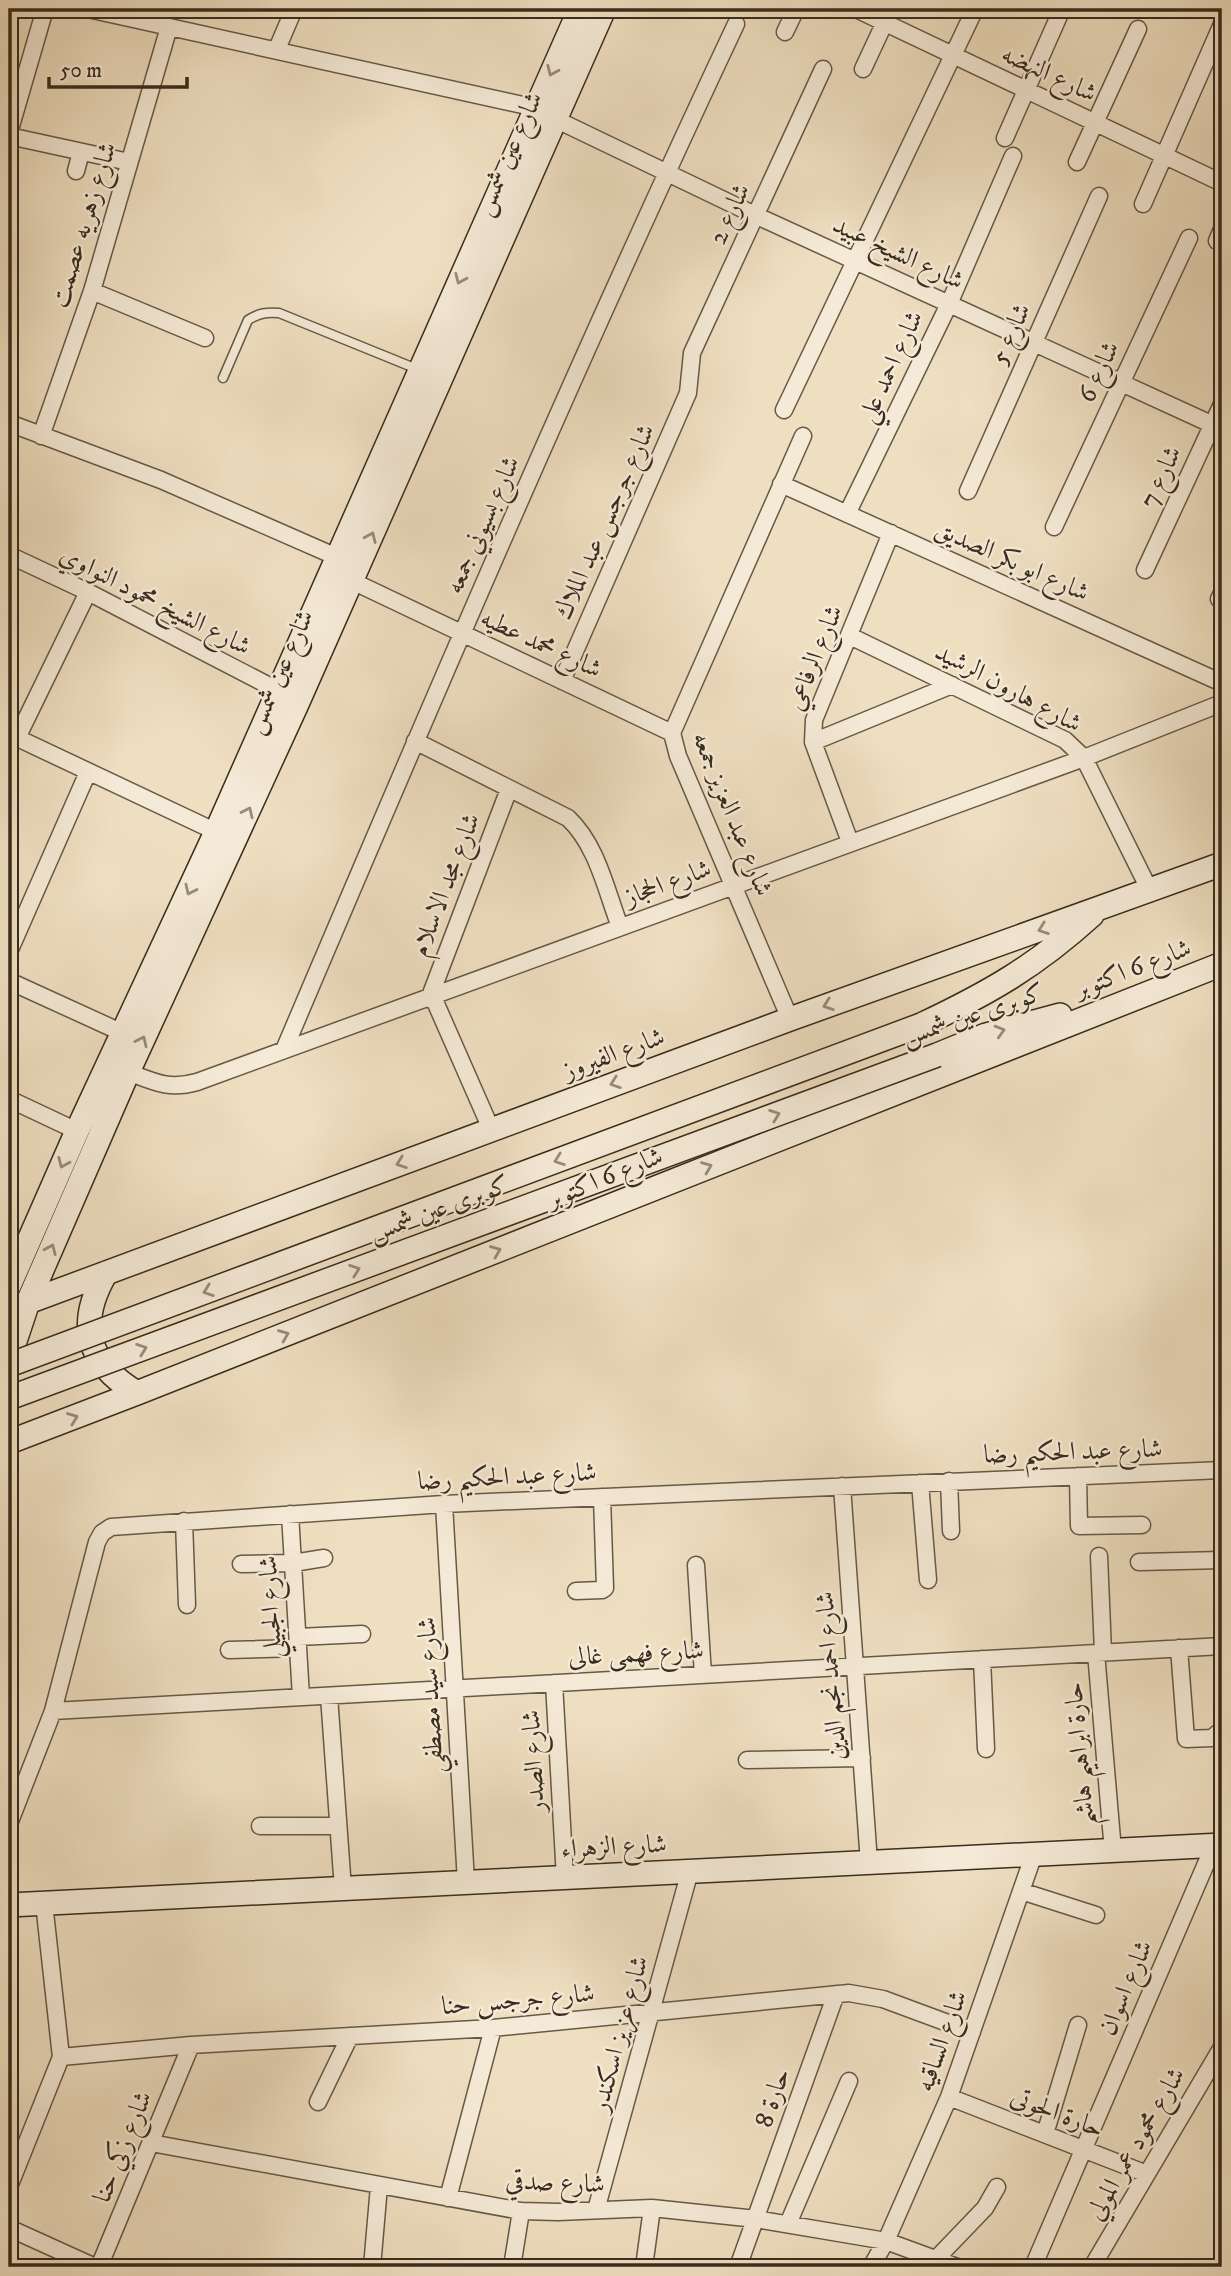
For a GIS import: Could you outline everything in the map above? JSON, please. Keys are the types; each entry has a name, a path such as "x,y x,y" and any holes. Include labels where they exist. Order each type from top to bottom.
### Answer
{"main road":[{"name":"شارع عين شمس","path":"9,1286 123,1033 225,837 349,568 545,114 580,9"},
{"name":"شارع عين شمس","path":"9,1359 18,1305 128,1072 225,837 279,691 349,568 420,370 545,114 604,9"},
{"name":"شارع الفيروز","path":"18,1305 790,1019 1222,864"},
{"name":"كوبرى عين شمس","path":"9,1365 921,1024 1020,974 1062,943 1099,908"},
{"name":"شارع 6 اكتوبر","path":"9,1442 1222,964"},
{"name":"كوبرى عين شمس","path":"9,1398 986,1035 1022,1024 1130,1000"},
{"path":"106,1273 94,1294 89,1317 91,1341 101,1363 117,1381 137,1393"},
{"name":"شارع الزهراء","path":"9,1905 1218,1845"}],"street":[{"path":"45,9 9,135 129,162"},
{"name":"شارع الشيخ عبيد","path":"88,9 277,50 545,114 757,216 1217,427"},
{"path":"277,50 294,9"},
{"path":"785,32 796,9"},
{"name":"شارع النهضه","path":"856,9 888,16 953,56 1222,183"},
{"path":"784,410 975,9"},
{"path":"1005,138 1062,9"},
{"path":"863,69 888,16"},
{"name":"شارع بسيوني جمعه","path":"284,1051 461,633 666,173 736,24"},
{"path":"1143,205 1218,47 1222,24"},
{"name":"شارع زهريه عصمت","path":"41,436 92,291 169,27"},
{"path":"1077,162 1138,29"},
{"name":"شارع 2","path":"690,382 692,353 823,69"},
{"path":"76,171 81,152"},
{"name":"شارع احمد علي","path":"847,514 949,304 1013,156"},
{"name":"شارع 5","path":"968,491 1098,196"},
{"name":"شارع 6","path":"1054,527 1189,238"},
{"path":"92,291 205,338"},
{"name":"شارع جرجس عبد الملاك","path":"562,681 683,406 690,382"},
{"name":"شارع 7","path":"1145,570 1217,427 1222,404"},
{"name":"شارع محمد عطيه","path":"9,424 161,480 349,568 461,633 672,733"},
{"name":"شارع عبد العزيز جمعه","path":"790,1019 678,756 672,733 803,436"},
{"name":"شارع ابو بكر الصديق","path":"781,484 1222,683"},
{"name":"شارع الرفاعي","path":"850,842 813,742 814,720 891,533"},
{"name":"شارع الشيخ محمود النواوي","path":"9,556 88,592 279,691"},
{"path":"88,592 13,736 225,837"},
{"name":"شارع هارون الرشيد","path":"850,636 1065,740 1084,758 1150,891"},
{"path":"813,742 952,685"},
{"name":"شارع الحجاز","path":"128,1072 161,1085 181,1087 1084,758 1222,703"},
{"path":"415,741 568,818 588,842 620,927"},
{"path":"9,952 88,772"},
{"name":"شارع مجد الاسلام","path":"431,998 509,789"},
{"path":"9,981 123,1033"},
{"path":"431,998 491,1129"},
{"path":"9,1099 77,1131"},
{"name":"شارع عبد الحكيم رضا","path":"9,1824 53,1711 97,1542 102,1533 111,1527 444,1504 1222,1470"},
{"path":"1077,1476 1079,1526 1142,1525"},
{"path":"949,1481 951,1531"},
{"path":"920,1482 928,1580"},
{"name":"شارع احمد نجم الدين","path":"842,1486 869,1863"},
{"path":"576,1591 605,1588 602,1497"},
{"name":"شارع سيد مصطفي","path":"444,1504 466,1882"},
{"name":"شارع الجبيلي","path":"290,1514 301,1697"},
{"path":"184,1521 187,1605"},
{"name":"حارة ابراهيم هاشم","path":"1098,1556 1099,1653 1113,1851"},
{"path":"241,1564 293,1563 324,1558"},
{"path":"1139,1562 1222,1560"},
{"path":"696,1565 703,1675"},
{"path":"229,1650 362,1634"},
{"name":"شارع فهمى غالى","path":"53,1711 1222,1646"},
{"path":"1179,1648 1186,1739 1212,1738 1222,1732"},
{"path":"982,1659 986,1749"},
{"name":"شارع الصدر","path":"554,1683 565,1878"},
{"path":"329,1696 343,1889"},
{"path":"747,1760 862,1758"},
{"path":"260,1826 338,1826"},
{"name":"شارع اسوان","path":"1033,2267 1218,1845"},
{"name":"شارع الساقيه","path":"871,2267 886,2241 949,2097 1034,1854"},
{"name":"شارع عزيز اسكندر","path":"596,2210 690,1871"},
{"path":"1021,1891 1096,1915"},
{"path":"9,2187 61,2057 44,1903"},
{"name":"شارع جرجس حنا","path":"61,2057 191,2045 493,2028 849,1993 883,1999 972,2032"},
{"name":"حارة 8","path":"738,2267 836,1994"},
{"path":"1045,2134 1078,2025"},
{"path":"448,2198 493,2028"},
{"path":"318,2102 350,2036"},
{"name":"شارع زكي حنا","path":"97,2267 191,2045"},
{"name":"شارع محمود عمر المولي","path":"1092,2267 1222,2047"},
{"path":"788,2224 849,2081"},
{"name":"حارة الحوتى","path":"949,2097 1147,2174"},
{"name":"شارع صدقي","path":"150,2143 521,2211 652,2208 756,2219 886,2241 957,2267"},
{"path":"372,2267 379,2186"},
{"path":"936,2259 985,2208 997,2187"},
{"path":"645,2267 652,2208"},
{"path":"512,2267 521,2211"},
{"path":"9,2228 97,2267"}],"lane":[{"path":"223,377 248,320 268,312 279,313 420,370"}]}
